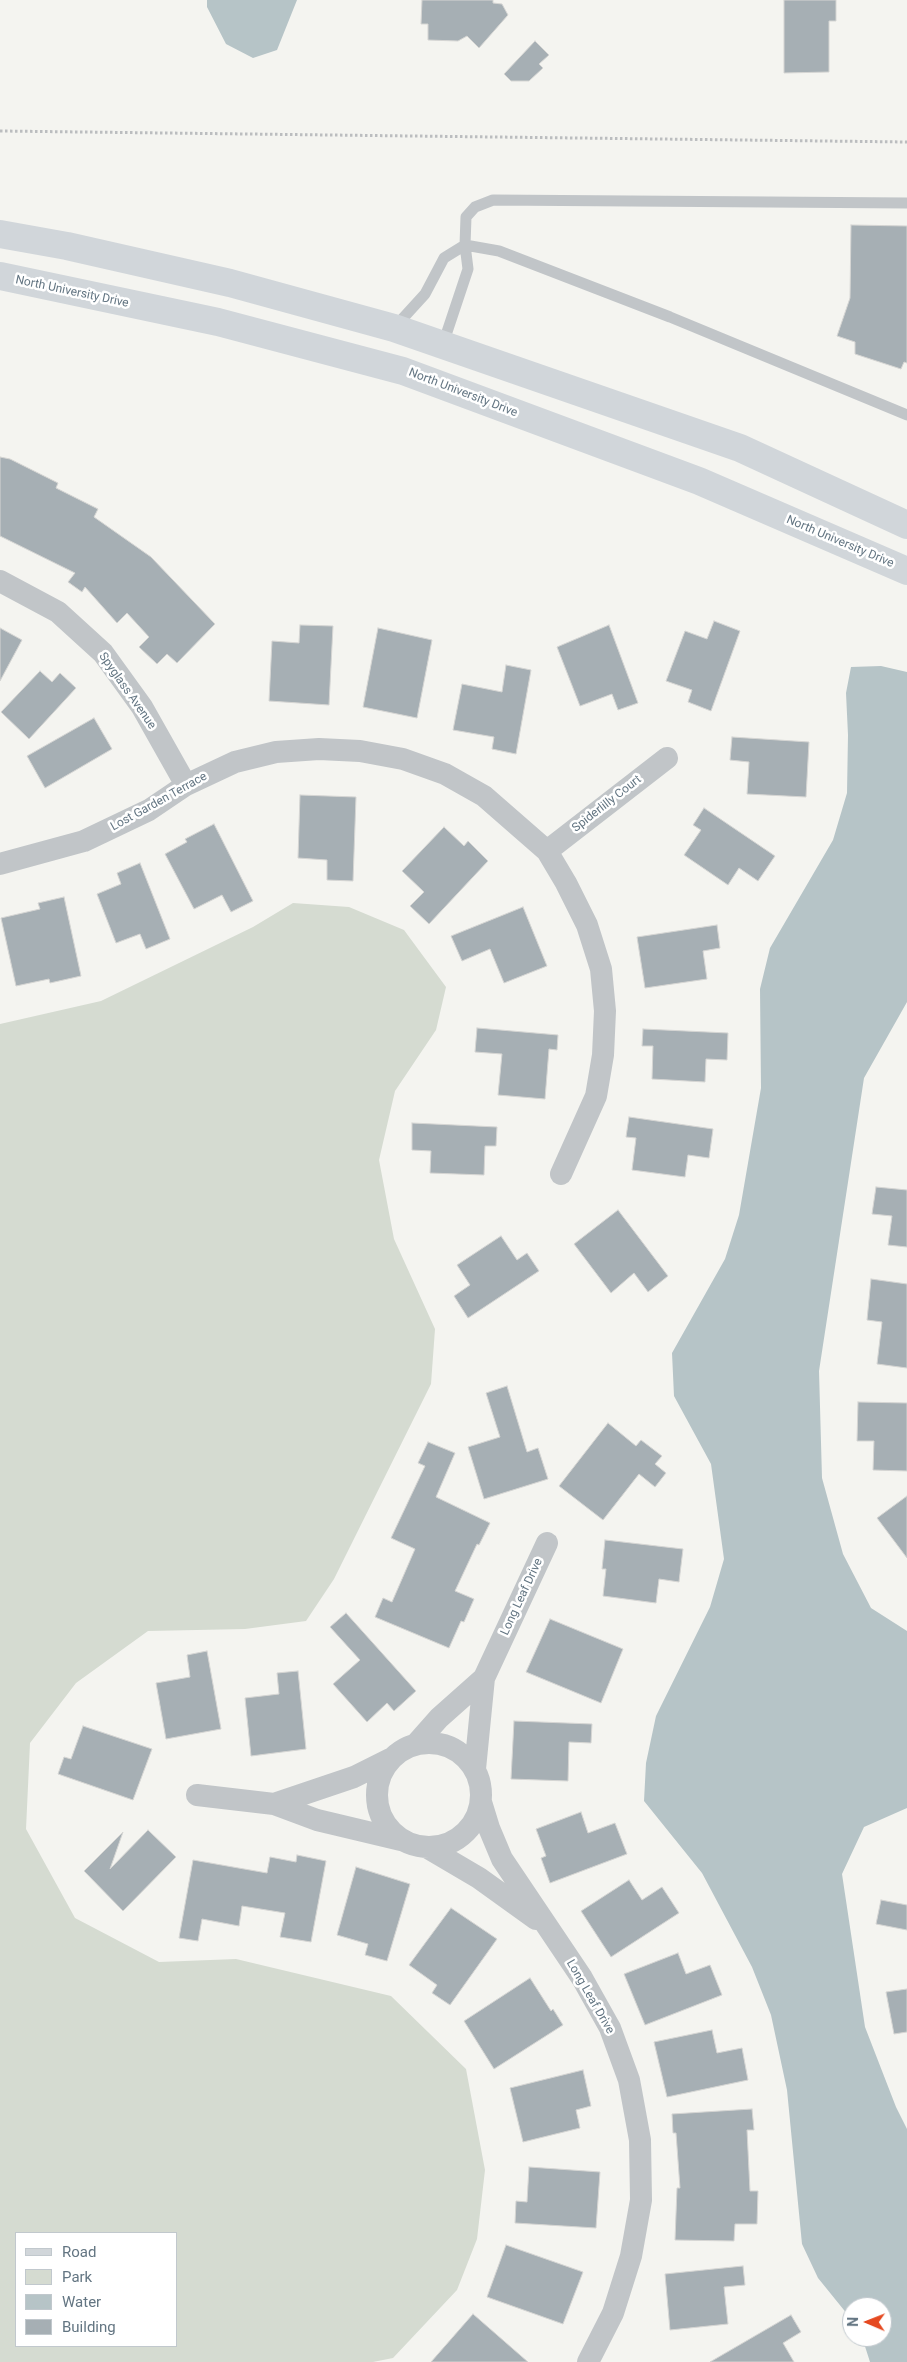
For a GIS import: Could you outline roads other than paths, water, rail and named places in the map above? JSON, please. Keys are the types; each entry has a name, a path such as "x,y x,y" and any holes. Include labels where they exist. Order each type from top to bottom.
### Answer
{"main road":[{"path":"0,234 67,246 230,283 394,328 740,448 907,525"},
{"name":"North University Drive","path":"0,276 218,322 403,370 699,481 907,571"},
{"path":"218,322 230,283"}],"street":[{"name":"Spyglass Avenue","path":"0,581 58,612 103,653 142,707 186,785"},
{"name":"Lost Garden Terrace","path":"0,864 84,841 149,810 186,785 235,762 276,752 319,749 360,751 402,759 445,774 484,796 547,850 587,925 601,969 605,1011 603,1055 596,1096 561,1174"},
{"name":"Spiderlilly Court","path":"547,850 667,758"},
{"name":"Long Leaf Drive","path":"475,1769 484,1678 547,1543"},
{"name":"Long Leaf Drive","path":"416,1744 439,1718 484,1678"},
{"path":"197,1795 274,1804 317,1820 428,1848 450,1843 469,1830 477,1817 481,1802 481,1785 475,1769 464,1756 449,1746 433,1742 416,1744 402,1750 390,1760 354,1776 274,1804"},
{"path":"390,1760 380,1780 377,1802 382,1817 390,1830 401,1840"},
{"name":"Long Leaf Drive","path":"481,1802 502,1859 582,1978 610,2028 629,2080 640,2140 641,2200 631,2256 613,2312 590,2362"},
{"name":"Long Leaf Drive","path":"428,1848 479,1878 545,1925"}],"lane":[{"path":"443,344 468,269 465,245 466,217 475,206 493,200 907,203"},
{"path":"394,328 425,294 444,258 465,245 500,252 661,314 907,415"}],"water":[{"path":"207,0 297,0 277,50 253,58 226,44 207,7"},
{"path":"881,666 907,672 907,1002 864,1078 819,1371 822,1478 843,1554 871,1608 907,1631 907,1808 864,1827 842,1874 865,2027 896,2107 907,2129 907,2362 870,2362 865,2347 892,2347 892,2297 842,2297 842,2308 818,2278 802,2244 787,2090 771,2015 752,1967 702,1873 644,1801 646,1763 656,1716 710,1607 724,1559 711,1464 674,1396 672,1353 725,1259 739,1215 761,1088 760,989 770,948 833,840 847,793 848,735 846,693 851,667"}]}
